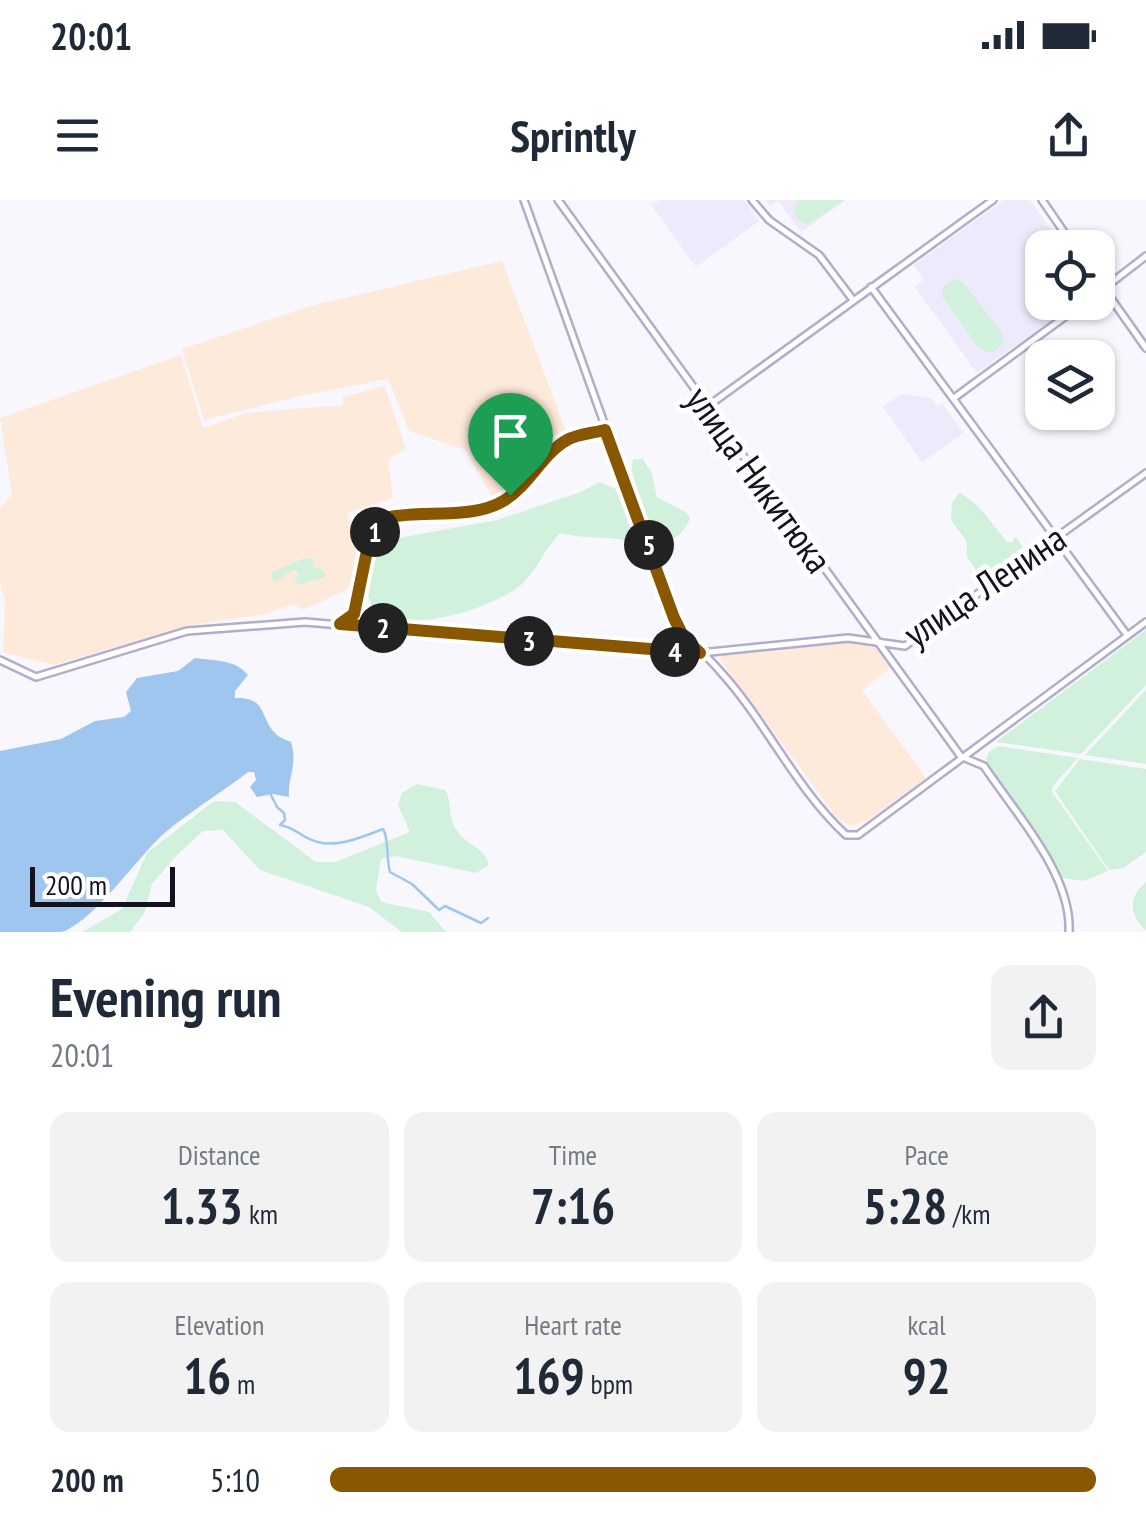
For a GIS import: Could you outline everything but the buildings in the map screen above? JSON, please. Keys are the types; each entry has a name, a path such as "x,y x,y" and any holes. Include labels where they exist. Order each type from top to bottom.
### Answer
{"street":[{"path":"524,200 684,638 719,669 846,835 858,835 1146,622"},
{"name":"улица Никитюка","path":"558,200 962,758"},
{"path":"752,200 770,220 814,251 853,300"},
{"path":"708,406 993,200"},
{"path":"1042,200 1063,230"},
{"path":"1115,279 1146,256"},
{"path":"872,287 1128,635"},
{"path":"1115,309 1146,348"},
{"path":"953,399 1060,320"},
{"path":"360,626 354,614 369,541 390,517 488,508 505,500 566,441 605,430"},
{"name":"улица Ленина","path":"0,660 36,677 187,632 306,622 700,653 848,638 905,646 1146,473"},
{"path":"340,624 354,614"},
{"path":"986,743 984,766 1060,881 1067,900 1069,932"},
{"path":"962,758 984,766"}],"shaded area":[{"path":"659,200 744,200 759,221 696,267 651,205"},
{"path":"778,200 846,200 801,232"},
{"path":"1004,200 1030,200 1051,230 1025,230 1025,320 1051,320 977,373 915,287 924,280 914,265"},
{"path":"502,261 567,434 521,482 492,497 466,450 409,431 388,379 204,420 182,349 310,306"},
{"path":"181,355 203,428 246,413 344,405 342,397 385,386 406,449 388,460 393,498 347,513 363,551 356,585 303,610 293,604 266,614 192,625 53,665 3,652 5,601 0,583 0,508 12,494 0,418"},
{"path":"901,394 931,398 937,406 942,403 964,433 922,462 883,407"},
{"path":"856,639 877,646 893,666 862,690 926,778 868,820 851,826 837,818 719,658 735,649"}],"green space":[{"path":"800,200 845,200 808,224 795,215"},
{"path":"954,279 963,282 1001,332 1003,343 994,352 978,347 942,296 943,287"},
{"path":"633,459 643,459 652,474 657,497 690,518 673,539 658,542 636,490"},
{"path":"599,482 616,489 633,531 632,539 561,533 523,583 493,601 430,620 390,620 375,615 366,590 377,547 404,537 497,520 581,492"},
{"path":"960,492 980,508 1007,542 1013,542 1015,536 1023,547 982,580 966,555 967,542 951,520 952,503"},
{"path":"305,558 313,559 313,567 323,570 326,576 294,583 299,573 293,570 274,583 271,573"},
{"path":"1146,630 1146,685 1081,754 996,742"},
{"path":"1146,690 1146,764 1085,755"},
{"path":"998,746 1078,758 1052,792 1108,871 1084,881 1063,878 991,772 986,759"},
{"path":"1080,759 1146,769 1146,852 1123,868 1109,870 1055,791"},
{"path":"417,784 445,790 456,829 483,854 489,865 476,873 396,856 381,859 376,890 381,902 429,912 446,932 402,932 369,907 260,870 223,830 203,831 174,858 152,884 145,912 130,932 82,932 122,909 147,853 214,801 235,802 316,862 336,862 410,832 398,805 402,793"},
{"path":"1146,882 1146,930 1136,919 1133,906 1136,893"}],"water":[{"path":"195,658 231,663 248,675 235,691 235,698 253,701 276,734 291,742 294,757 289,797 257,797 250,787 256,780 254,772 248,772 167,831 103,901 75,925 62,932 0,932 0,751 61,739 95,721 124,717 131,711 126,692 137,678 178,671"}],"waterway":[{"path":"271,795 284,813 285,820 280,825 313,840 342,842 383,829 390,872 412,884 439,910 445,906 481,923 488,918"}],"route":[{"path":"605,430 674,618 684,638 700,653 340,624 354,614 369,541 390,517 488,508 510,495 566,441 605,430"}]}
